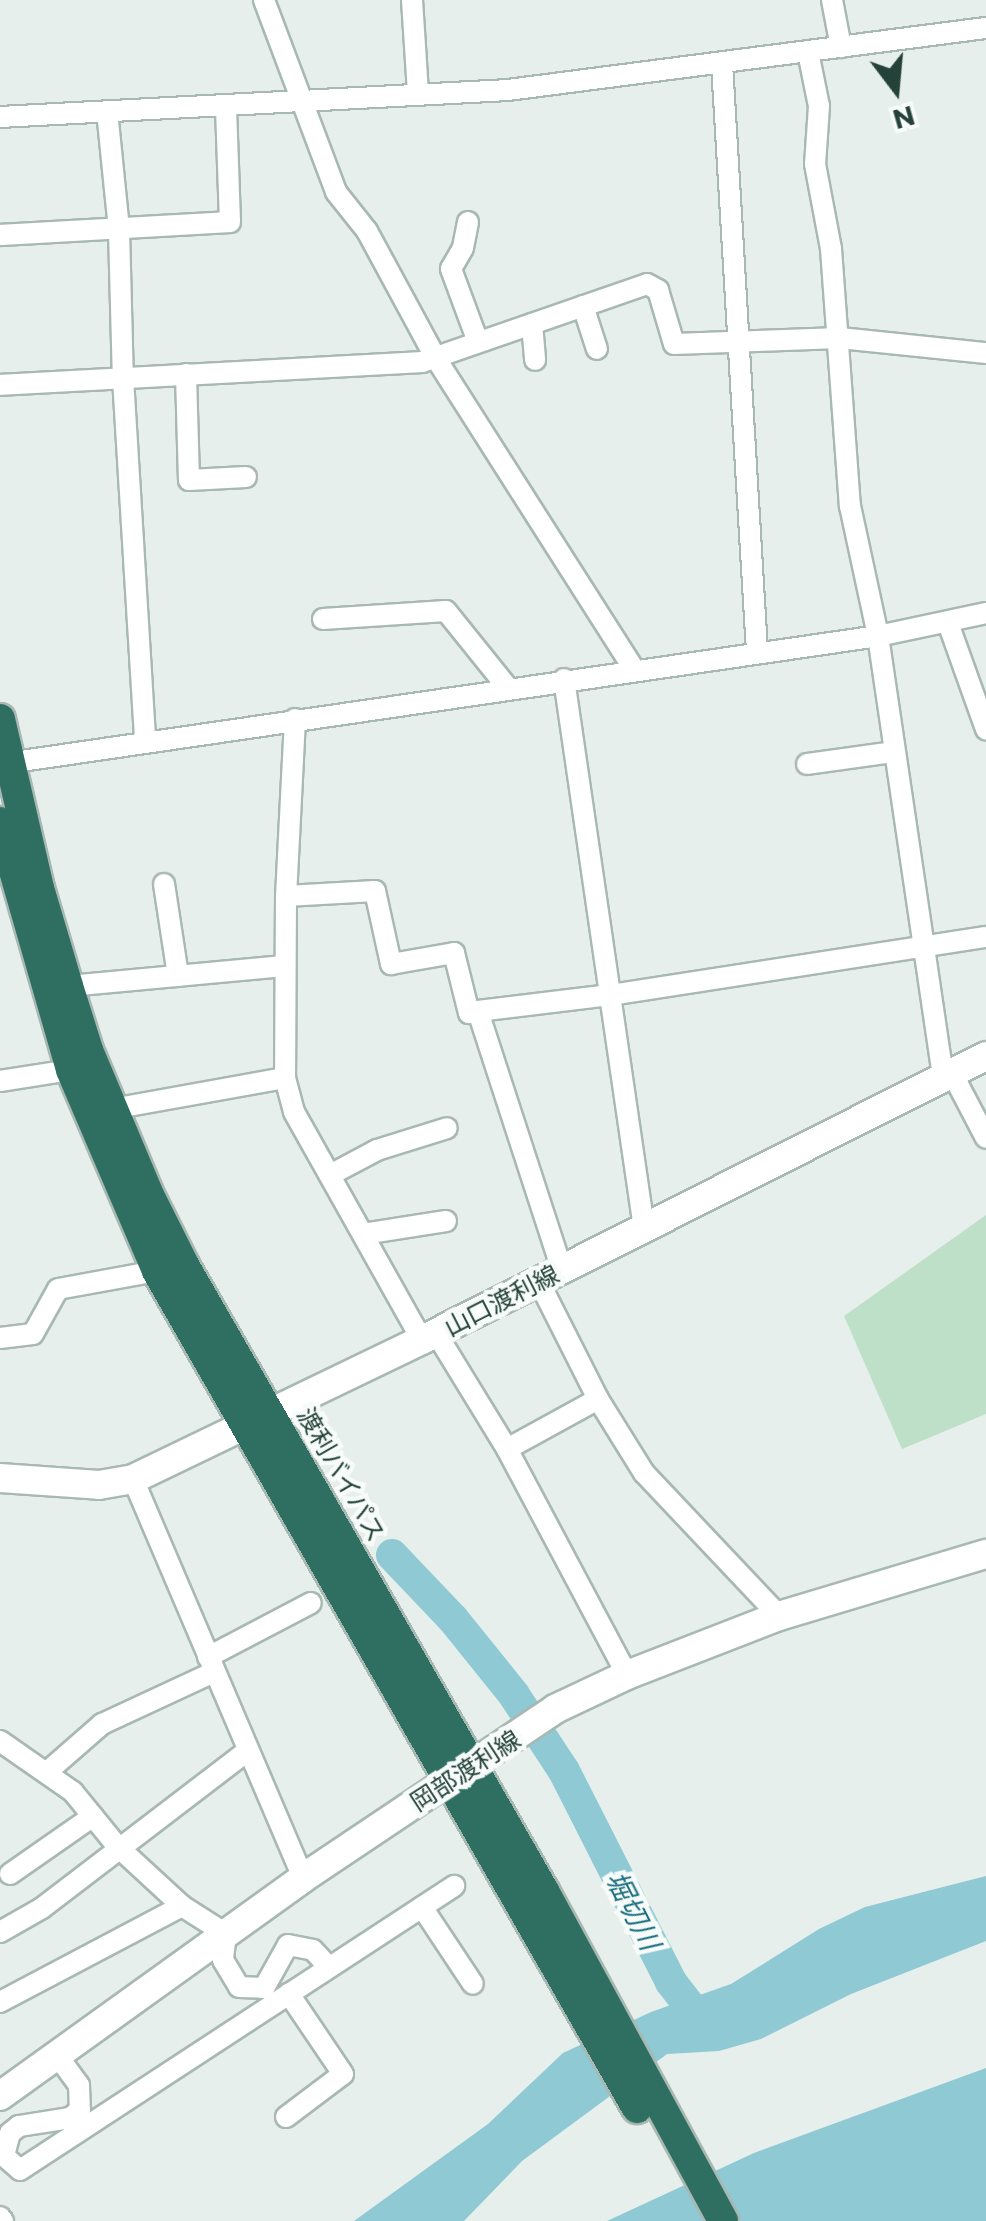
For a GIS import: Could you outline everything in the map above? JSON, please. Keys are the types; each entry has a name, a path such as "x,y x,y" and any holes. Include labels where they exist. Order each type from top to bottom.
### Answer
{"highway":[{"name":"渡利バイパス","path":"0,719 5,763 68,986 112,1110 184,1266 259,1417 572,1971 723,2221"},
{"name":"渡利バイパス","path":"0,822 70,1070 158,1271 259,1417"},
{"name":"渡利バイパス","path":"572,1971 700,2221"}],"main road":[{"name":"山口渡利線","path":"0,1478 98,1485 133,1480 430,1336 986,1056"},
{"name":"岡部渡利線","path":"0,2096 303,1878 555,1709 627,1675 779,1616 986,1554"}],"street":[{"path":"264,0 336,192 367,231 436,357 636,671"},
{"path":"412,0 418,94"},
{"path":"832,0 841,47"},
{"path":"0,117 302,104 508,90 986,28"},
{"path":"808,52 817,84 815,164 832,249 850,506 878,636 921,947 947,1076 986,1138"},
{"path":"722,64 758,652"},
{"path":"0,235 230,222 226,106"},
{"path":"107,110 119,230 123,378 145,740"},
{"path":"468,222 463,248 451,269 478,342"},
{"path":"0,386 422,362 646,284 658,290 674,344 738,345 840,338 986,352"},
{"path":"583,306 597,350"},
{"path":"532,324 535,360"},
{"path":"186,374 189,480 246,476"},
{"path":"324,619 446,611 506,688"},
{"path":"5,763 878,636 948,624 986,612"},
{"path":"948,624 986,728"},
{"path":"564,679 644,1228"},
{"path":"295,719 282,966 285,1078 294,1112 362,1234 507,1449 627,1675"},
{"path":"807,764 893,752"},
{"path":"164,884 178,976"},
{"path":"286,896 375,892 391,964 454,953 469,1013 986,937"},
{"path":"68,986 282,966"},
{"path":"478,1011 550,1276 598,1399 644,1473 779,1616"},
{"path":"0,1081 70,1070"},
{"path":"112,1110 285,1078"},
{"path":"330,1175 377,1150 447,1128"},
{"path":"362,1234 446,1220"},
{"path":"0,1338 33,1334 58,1288 158,1271"},
{"path":"507,1449 598,1399"},
{"path":"133,1480 303,1878"},
{"path":"47,1772 102,1724 311,1603"},
{"path":"0,1741 74,1792 117,1846 182,1906 226,1934 223,1960 239,1987 264,1988 288,1946 313,1950 329,1967"},
{"path":"0,1932 42,1908 117,1846 247,1751"},
{"path":"10,1874 93,1816"},
{"path":"57,2056 79,2085 80,2110 70,2118 19,2126 10,2133 4,2156 20,2170 454,1886"},
{"path":"0,2002 182,1906"},
{"path":"422,1906 473,1984"},
{"path":"286,2118 343,2074 288,1994"}],"green space":[{"path":"986,1215 986,1414 902,1449 844,1316"}],"water":[{"path":"986,1876 986,1941 851,1994 761,2039 719,2051 667,2054 522,2161 464,2221 354,2221 488,2124 563,2053 651,2012 731,1984 819,1929 865,1907"},
{"path":"986,2068 986,2221 607,2221 754,2153"}],"waterway":[{"name":"堀切川","path":"392,1555 453,1619 514,1695 564,1771 671,1982 698,2017 721,2015"}]}
